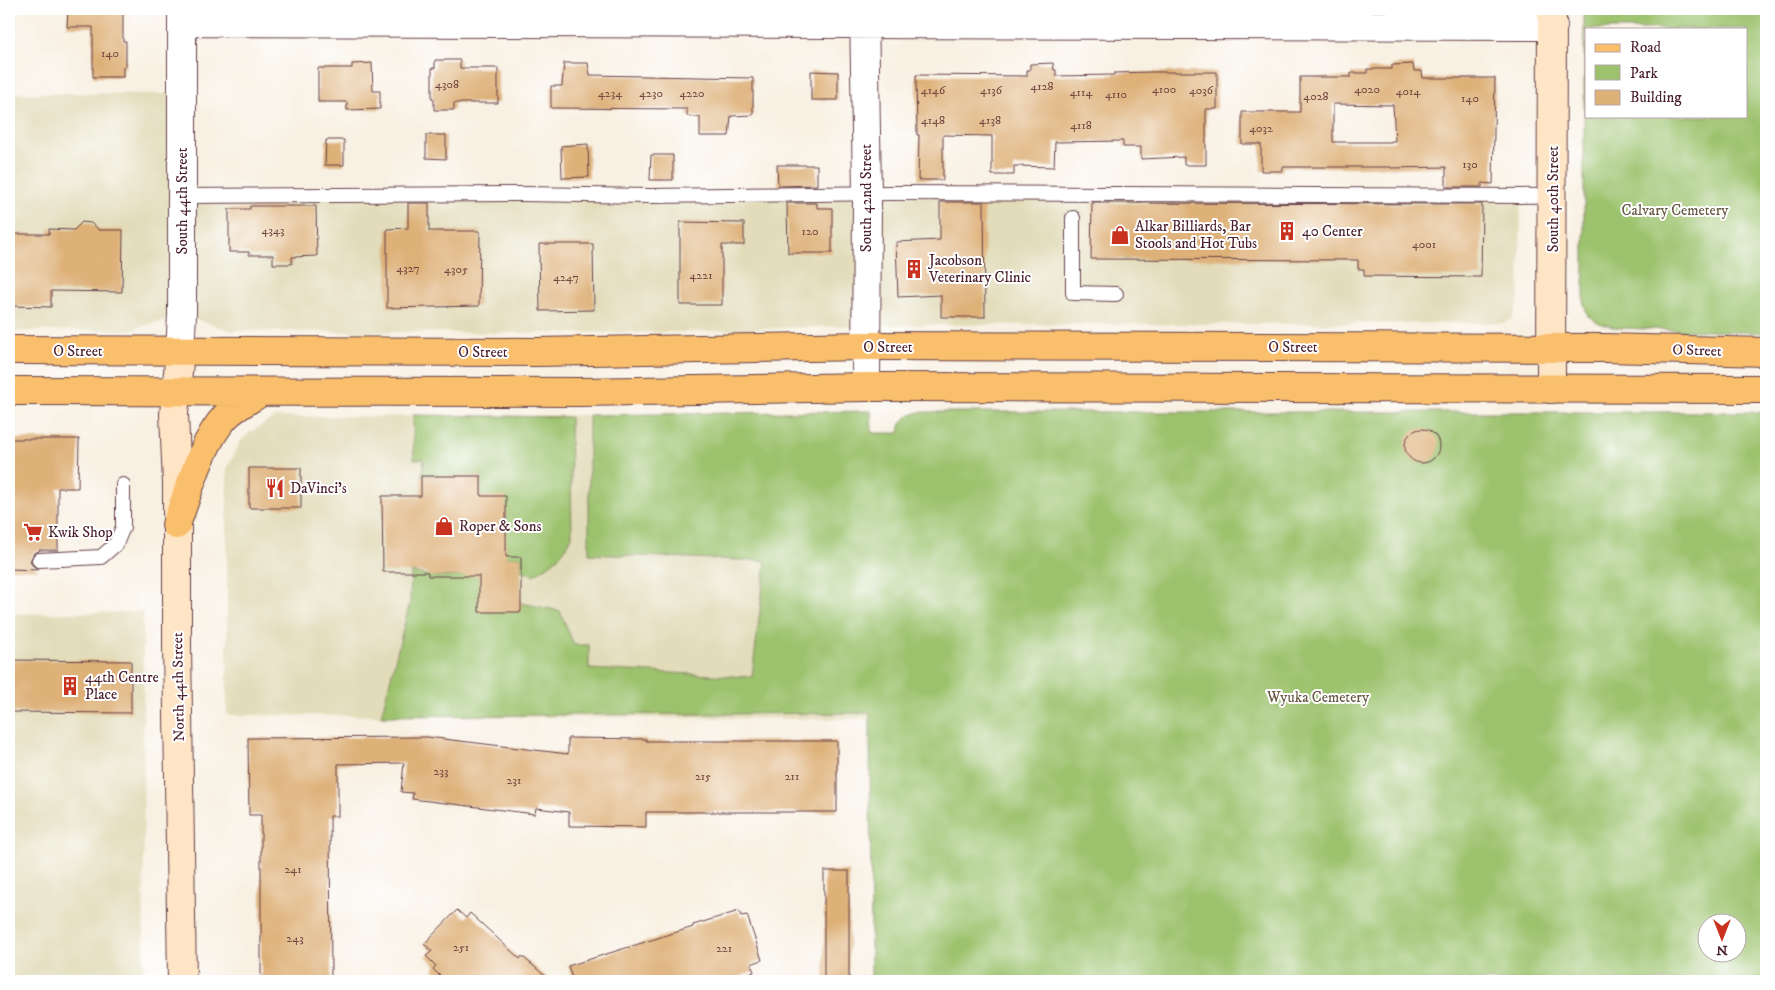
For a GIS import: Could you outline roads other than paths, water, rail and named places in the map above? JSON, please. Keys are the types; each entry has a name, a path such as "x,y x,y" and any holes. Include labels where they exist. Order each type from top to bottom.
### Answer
{"main road":[{"name":"South 40th Street","path":"1551,389 1553,17"},
{"name":"O Street","path":"9,350 536,352 866,346 1551,348 1766,352"},
{"name":"South 44th Street","path":"176,393 180,351"},
{"path":"9,392 579,392 866,387 1766,389"},
{"path":"176,525 204,452 213,434 226,416 261,392"},
{"name":"North 44th Street","path":"176,393 174,414 177,484 182,981"}],"street":[{"path":"182,15 1553,17"},
{"name":"South 44th Street","path":"180,351 182,315 182,15"},
{"name":"South 42nd Street","path":"864,16 867,193 866,387"}],"lane":[{"path":"182,196 522,194 660,196 867,193 1553,196"},
{"path":"1073,218 1073,293 1116,294"},
{"path":"38,560 101,557 116,544 123,527 123,485"}],"place":[{"name":"40 Center","path":"1287,231"},
{"name":"Alkar Billiards, Bar Stools and Hot Tubs","path":"1120,235"},
{"name":"Jacobson Veterinary Clinic","path":"914,269"},
{"name":"DaVinci's","path":"275,488"},
{"name":"Roper & Sons","path":"444,526"},
{"name":"Kwik Shop","path":"33,532"},
{"name":"44th Centre Place","path":"70,686"}],"park label":[{"name":"Calvary Cemetery","path":"1675,210"},
{"name":"Wyuka Cemetery","path":"1318,697"}]}
